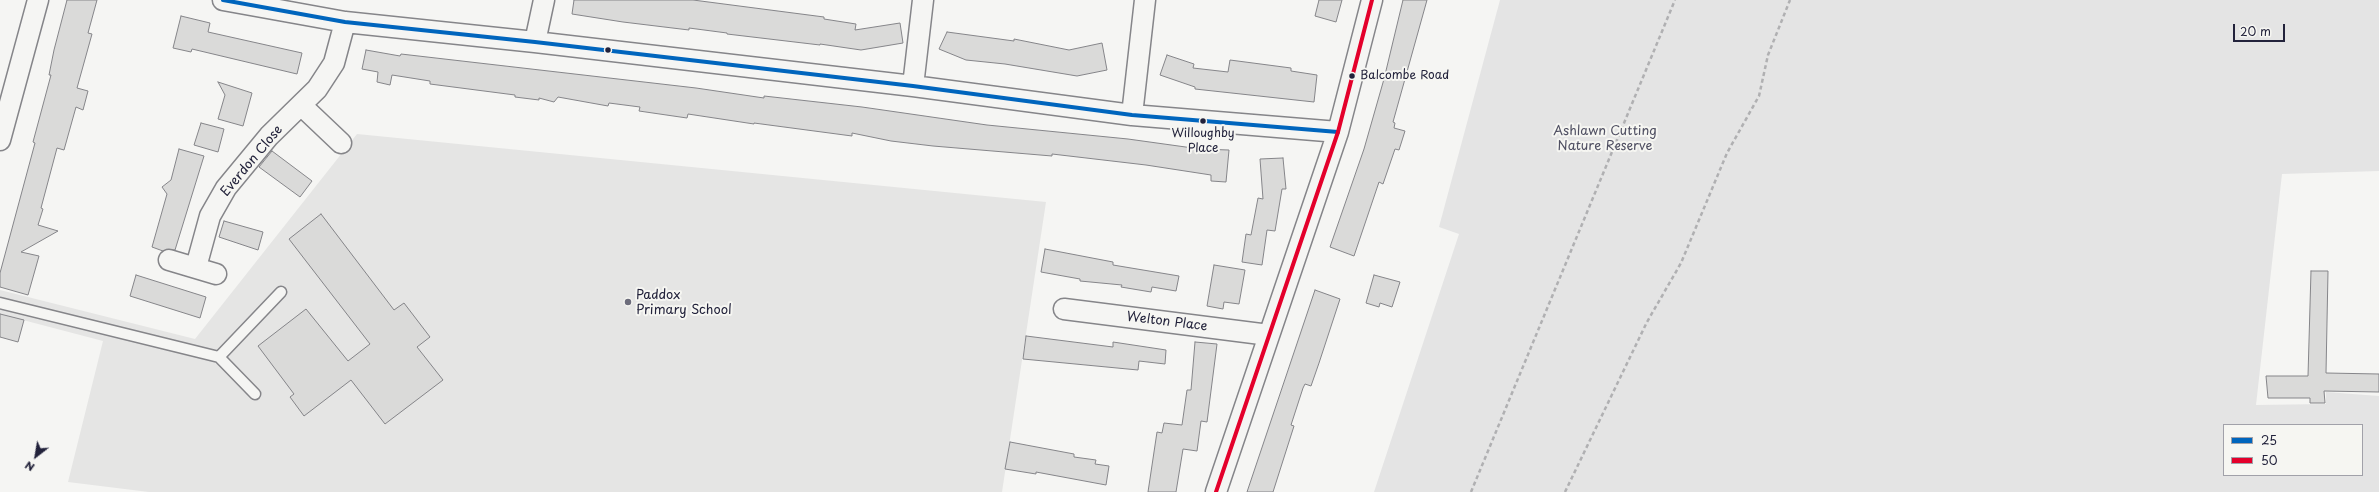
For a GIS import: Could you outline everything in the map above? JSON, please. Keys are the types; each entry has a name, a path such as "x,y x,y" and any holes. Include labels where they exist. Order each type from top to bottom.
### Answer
{"street":[{"path":"0,140 38,0"},
{"path":"223,0 264,4 344,22 535,42 914,86 1132,115 1338,132"},
{"path":"535,42 544,0"},
{"path":"914,86 923,0"},
{"path":"1132,115 1145,0"},
{"path":"1216,492 1338,132 1372,0"},
{"name":"Everdon Close","path":"196,267 210,216 226,188 269,136 302,106 317,89 334,63 344,22"},
{"path":"302,106 341,143"},
{"path":"169,260 216,274"},
{"name":"Welton Place","path":"1064,309 1270,335"}],"lane":[{"path":"219,357 281,292"},
{"path":"0,303 219,357 256,394"}],"path":[{"path":"1471,492 1675,0"},
{"path":"1565,492 1647,322 1681,263 1727,153 1759,96 1768,55 1790,0"}],"shaded area":[{"name":"Paddox Primary School","path":"357,134 1046,202 1002,492 149,492 68,482 103,341 0,314 0,290 195,339"}],"green space":[{"name":"Ashlawn Cutting Nature Reserve","path":"1500,0 2379,0 2379,171 2282,174 2256,405 2326,404 2326,392 2379,396 2379,492 1374,492 1459,234 1439,227"}],"building":[{"path":"67,0 97,0 88,33 92,34 77,88 88,91 83,110 76,107 64,150 57,148 41,208 43,209 38,225 58,231 21,252 39,256 28,295 0,287 0,273 35,143 33,142 51,75 49,75 54,50"},
{"path":"574,0 693,0 824,17 824,19 856,24 855,30 900,23 903,43 861,50 689,28 689,30 623,22 572,14"},
{"path":"1319,0 1342,0 1336,22 1315,16"},
{"path":"1403,0 1427,0 1393,122 1395,123 1394,128 1405,131 1399,150 1395,149 1383,184 1379,182 1354,256 1330,247 1364,149 1384,79"},
{"path":"181,16 210,23 208,32 302,53 297,74 192,49 191,52 173,48"},
{"path":"947,32 1014,41 1014,39 1069,50 1102,43 1107,70 1077,76 1005,64 966,60 939,49"},
{"path":"366,50 400,56 401,54 696,88 764,98 764,96 862,107 987,125 1128,139 1200,149 1229,150 1226,182 1211,181 1211,175 1146,165 1052,154 1052,156 933,146 891,141 852,133 852,136 688,114 687,118 639,111 640,107 609,103 608,106 558,97 554,102 539,98 539,100 515,97 515,95 430,84 430,81 392,75 390,85 377,82 378,72 362,69"},
{"path":"1167,55 1194,64 1193,68 1228,72 1230,60 1291,68 1291,71 1317,75 1314,102 1195,89 1195,87 1160,75"},
{"path":"218,82 252,93 243,126 218,119 225,95"},
{"path":"201,123 224,129 218,152 194,145"},
{"path":"179,149 204,156 175,250 163,251 152,247 167,194 162,187 171,180"},
{"path":"272,151 312,181 300,197 259,167"},
{"path":"1283,158 1286,189 1282,189 1275,231 1267,230 1262,265 1242,262 1246,234 1251,235 1258,198 1263,199 1260,159"},
{"path":"321,214 394,310 404,303 430,337 417,347 443,380 385,424 351,380 304,416 290,397 294,394 258,346 306,309 348,361 370,344 289,239"},
{"path":"224,221 263,232 258,250 219,237"},
{"path":"1045,249 1113,262 1113,265 1179,276 1176,291 1152,287 1151,292 1121,287 1122,285 1080,281 1080,279 1041,272"},
{"path":"1214,265 1245,270 1239,304 1224,302 1223,309 1207,306"},
{"path":"2311,271 2328,271 2326,373 2379,374 2379,392 2324,391 2325,403 2310,403 2310,398 2268,398 2266,376 2308,376"},
{"path":"136,275 206,297 200,318 130,296"},
{"path":"1374,275 1400,282 1392,307 1380,303 1379,307 1366,303"},
{"path":"1315,290 1340,299 1319,363 1311,386 1305,384 1303,388 1291,425 1294,426 1273,492 1247,492"},
{"path":"0,314 24,320 18,342 0,337"},
{"path":"1026,336 1113,347 1113,342 1166,350 1165,364 1139,361 1138,370 1023,359"},
{"path":"1195,342 1217,344 1207,422 1201,421 1197,451 1183,449 1176,492 1148,492 1157,432 1162,433 1164,423 1182,425 1187,390 1191,390"},
{"path":"1010,442 1074,454 1074,457 1096,460 1095,464 1109,466 1106,485 1036,472 1036,474 1005,469"}],"transit line":[{"name":"25","path":"223,0 345,22 535,42 913,86 1132,115 1338,132"},
{"name":"50","path":"1216,492 1338,132 1372,0"}],"place":[{"name":"Balcombe Road","path":"1352,76"},
{"name":"Willoughby Place","path":"1203,121"},
{"name":"Paddox Primary School","path":"628,302"}]}
